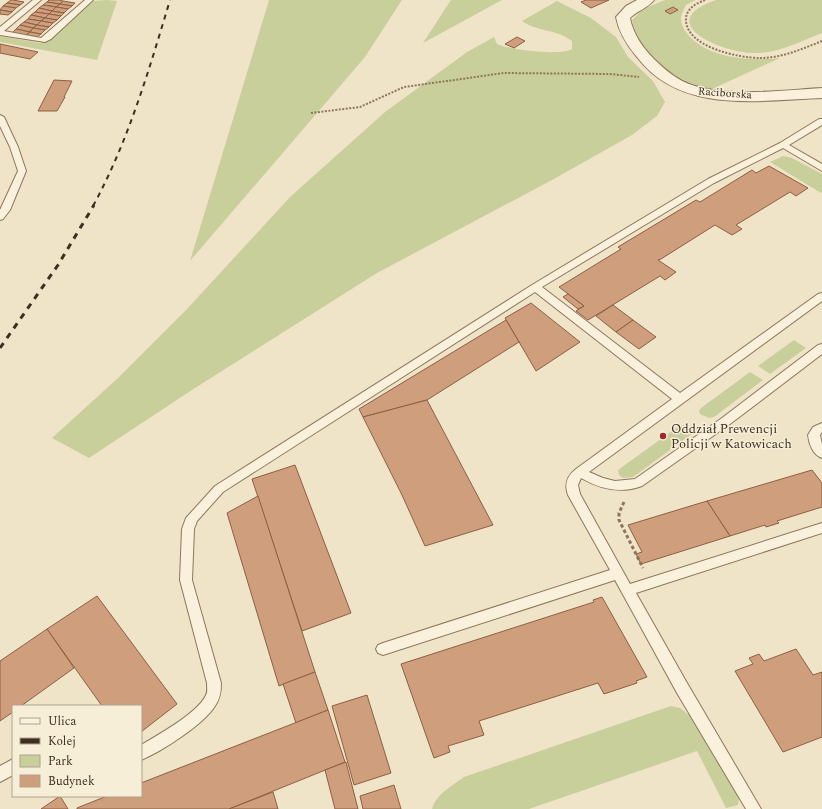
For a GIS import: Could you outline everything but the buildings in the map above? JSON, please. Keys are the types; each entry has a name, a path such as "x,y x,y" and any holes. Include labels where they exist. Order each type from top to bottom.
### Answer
{"street":[{"name":"Raciborska","path":"647,0 631,9 623,17 624,28 633,43 662,75 686,88 704,94 741,96 822,93"}],"lane":[{"path":"0,32 37,0"},
{"path":"0,32 42,40 48,37 90,0"},
{"path":"0,117 14,147 22,171 5,210 0,217"},
{"path":"142,752 207,708 214,695 214,683 186,580 188,529 192,518 219,489 535,286 711,181 783,145 822,121"},
{"path":"783,145 822,168"},
{"path":"535,286 680,399"},
{"path":"754,809 682,688 574,495 571,486 573,477 822,296"},
{"path":"580,472 592,479 612,485 629,486 638,483 726,421 822,348"},
{"path":"822,427 817,430 814,435 815,443 822,453"},
{"path":"628,590 822,528"},
{"path":"383,649 618,573"},
{"path":"0,775 12,767"}],"path":[{"path":"705,0 691,7 687,14 686,22 688,31 698,40 727,53 762,58 784,56 822,41"},
{"path":"311,113 360,107 404,87 504,73 610,74 649,78 662,75"},
{"path":"625,500 619,512 619,520 651,582"}],"green space":[{"path":"269,0 402,0 365,57 190,261"},
{"path":"451,0 502,0 423,43"},
{"path":"665,0 696,0 686,5 681,19 689,36 708,50 732,57 756,59 780,58 712,89 686,81 673,74 651,56 642,45 632,20 643,9"},
{"path":"716,0 822,0 822,33 788,47 770,52 752,53 723,47 709,42 698,34 691,26 690,17 698,9"},
{"path":"94,1 117,1 97,60 0,42 0,36 40,43 52,37"},
{"path":"557,1 591,18 616,37 628,57 653,81 665,102 657,116 632,135 552,180 377,273 195,388 89,458 52,438 118,378 187,309 290,197 385,112 467,52 494,37 497,44 523,50 557,52 572,49 572,41 566,37 528,25 522,21"},
{"path":"783,156 792,158 822,174 822,192 821,193 770,162"},
{"path":"794,340 806,348 770,374 758,366"},
{"path":"750,372 763,380 714,417 709,418 700,414 699,411 701,408"},
{"path":"684,425 692,430 692,434 633,477 623,478 619,475 618,470 679,426"},
{"path":"671,706 680,708 693,718 739,798 738,805 726,808 697,751 529,809 432,809 437,799 441,795 464,777"}],"railway":[{"path":"93,206 117,157 137,105 170,0"},
{"path":"0,348 58,265 94,205"}],"place":[{"name":"Oddział Prewencji Policji w Katowicach","path":"663,436"}]}
